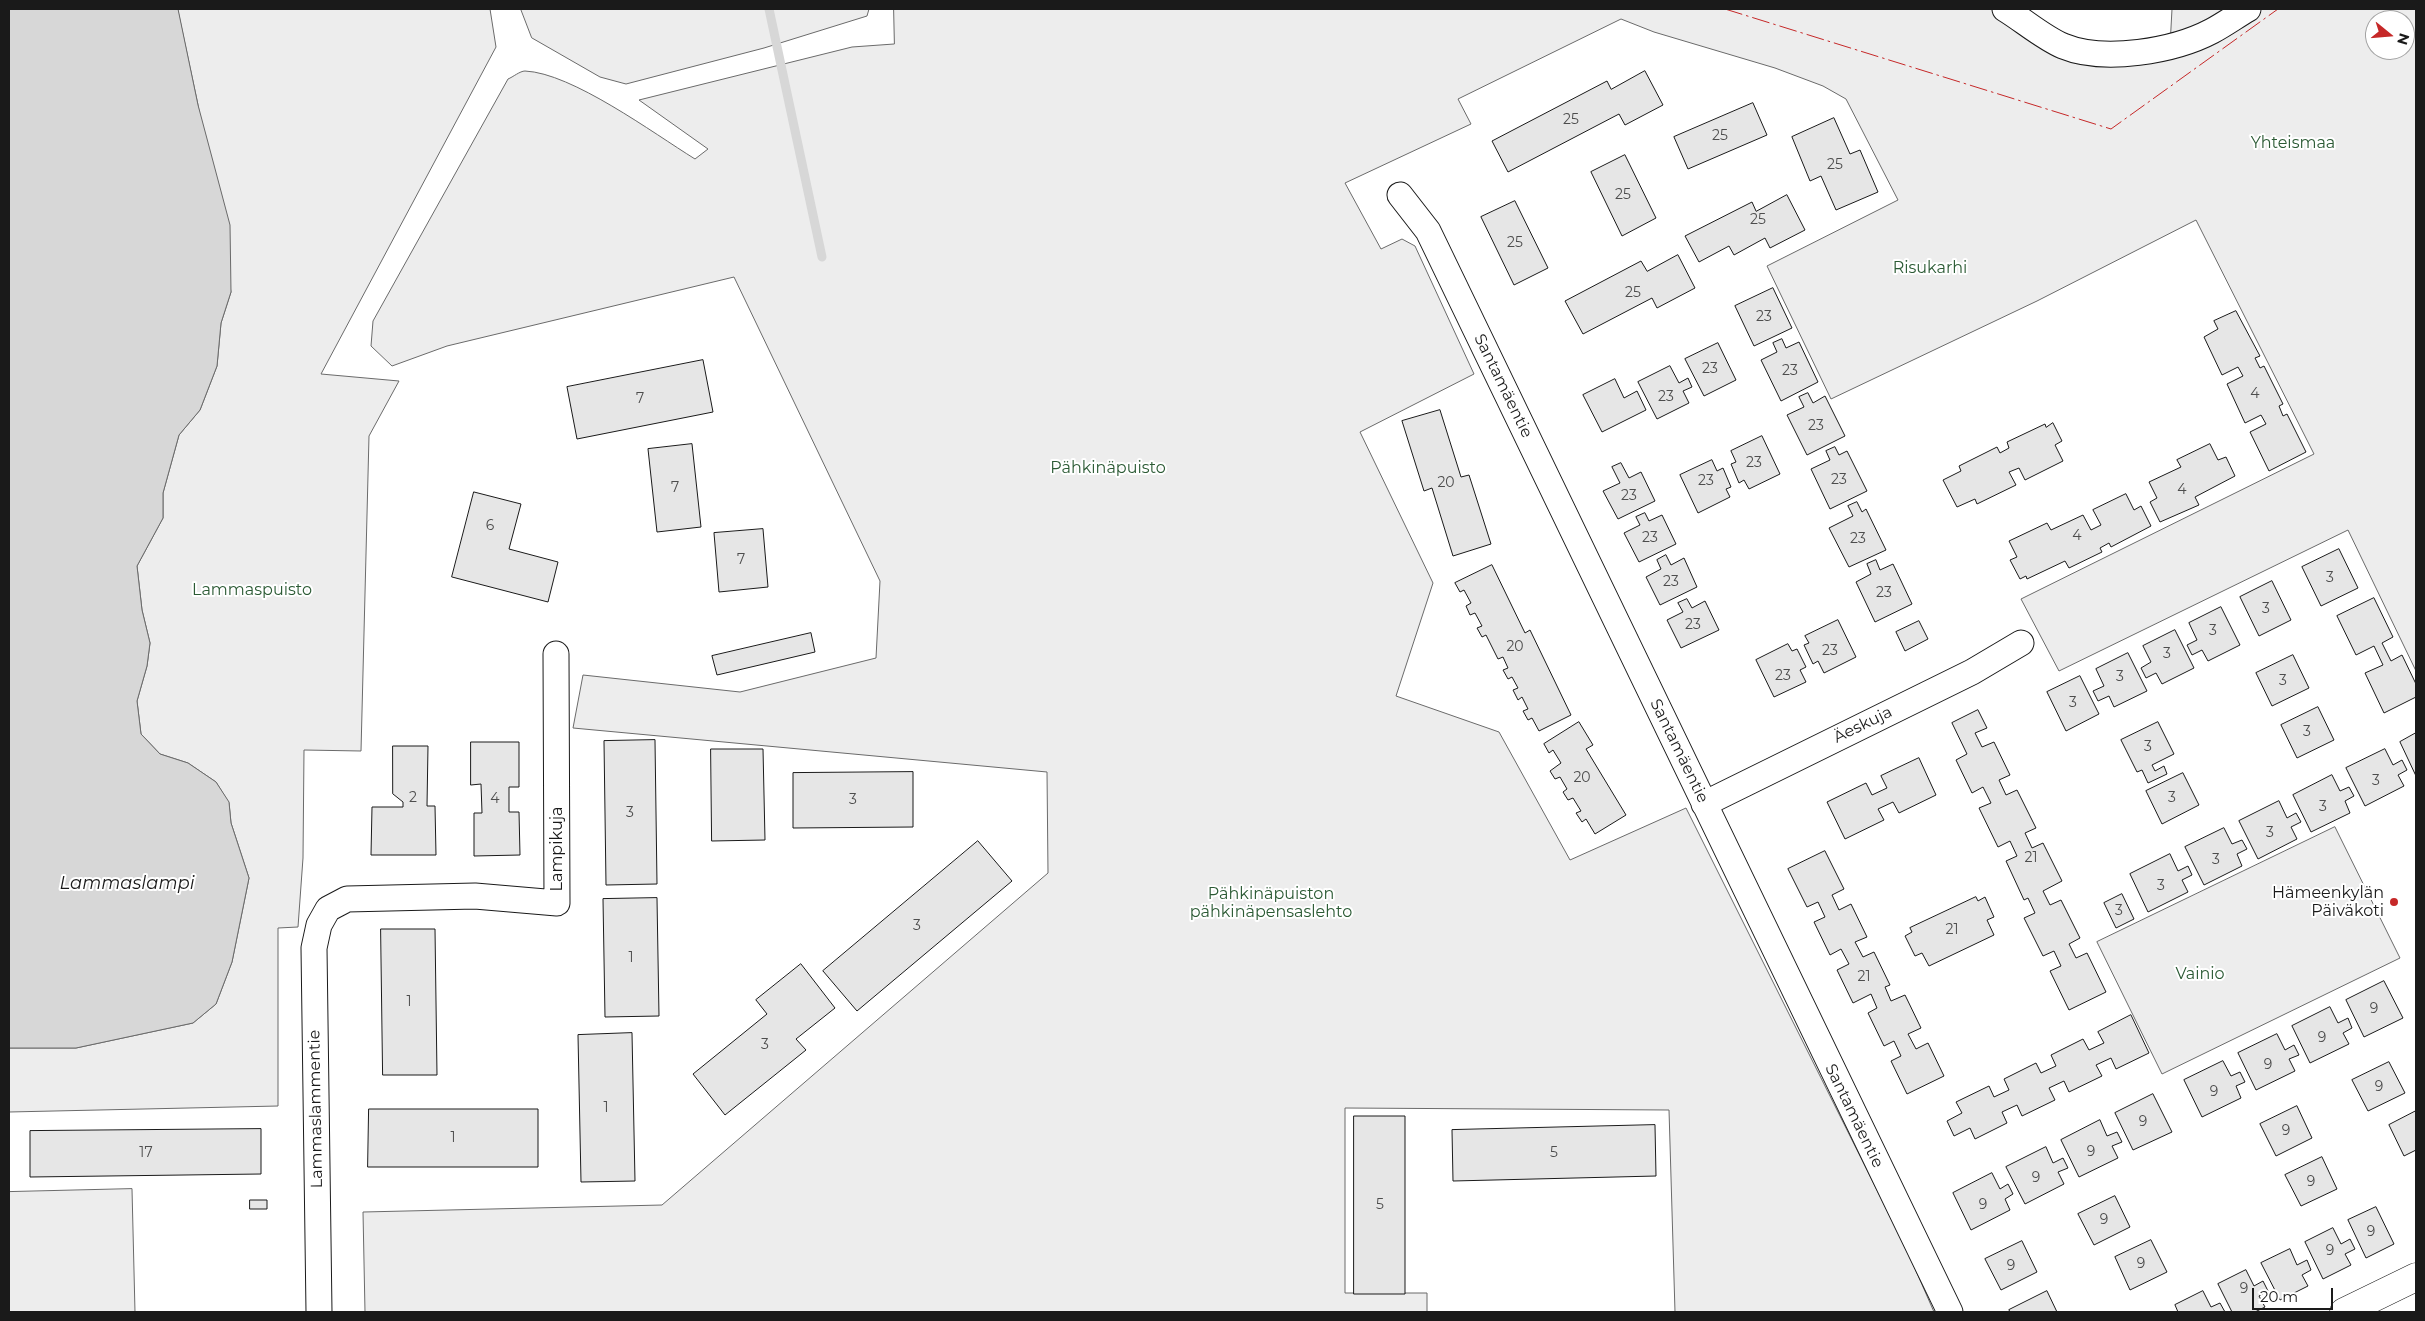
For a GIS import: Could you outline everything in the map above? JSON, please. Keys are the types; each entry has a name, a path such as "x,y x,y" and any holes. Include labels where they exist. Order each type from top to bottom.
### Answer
{"street":[{"path":"2005,9 2063,46 2092,52 2129,54 2170,46 2211,32 2248,9"},
{"name":"Santamäentie","path":"1400,195 1428,231 1950,1312"},
{"name":"Äeskuja","path":"1704,804 1972,672 2021,643"},
{"name":"Lampikuja","path":"328,909 347,899 475,896 557,903 556,654"},
{"name":"Lammaslammentie","path":"320,1312 314,948 319,925 328,909"},
{"path":"2344,1312 2416,1277"}],"green space":[{"name":"Lammaspuisto","path":"178,9 490,9 496,47 321,374 399,381 369,436 361,751 304,750 303,858 298,927 278,928 278,1106 9,1112 9,1048 76,1048 193,1023 216,1004 232,962 249,878 231,823 229,803 216,782 188,763 160,754 141,734 137,701 147,666 150,643 142,610 137,566 163,518 163,493 179,435 200,410 217,366 221,323 231,292 198,105"},
{"path":"521,9 869,9 867,16 764,48 626,84 600,77 532,38"},
{"name":"Pähkinäpuisto","path":"894,9 2005,9 2063,46 2170,46 2172,9 2416,9 2416,671 2348,530 2059,671 2021,599 2314,454 2196,220 2037,301 1831,399 1767,266 1898,200 1846,99 1823,86 1775,68 1654,32 1621,19 1458,99 1471,124 1345,183 1381,249 1402,239 1415,246 1474,374 1360,432 1433,583 1396,696 1499,732 1570,860 1686,808 1906,1248 1934,1312 1675,1312 1669,1110 1345,1108 1345,1293 1427,1293 1427,1312 365,1312 363,1212 662,1205 1048,873 1047,772 573,728 583,675 740,692 876,658 880,581 734,277 447,346 392,366 371,346 373,321 508,79 525,71 544,74 565,82 612,106 695,159 708,149 639,100 852,47 894,44"},
{"name":"Vainio","path":"2335,827 2400,958 2162,1074 2097,942"},
{"path":"132,1189 135,1312 9,1312 9,1192"}],"water":[{"name":"Lammaslampi","path":"9,9 178,9 198,105 230,225 231,292 221,323 217,366 200,410 179,435 163,493 163,518 137,566 142,610 150,643 147,666 137,701 141,734 160,754 188,763 216,782 229,802 231,823 249,878 232,962 216,1004 193,1023 76,1048 9,1048"}],"building":[{"path":"1645,71 1663,105 1625,125 1619,114 1508,172 1492,141 1607,81 1611,89"},
{"path":"1753,103 1767,135 1688,169 1674,137"},
{"path":"1834,118 1850,154 1860,150 1878,192 1836,210 1821,176 1810,181 1792,137"},
{"path":"1625,155 1656,218 1622,236 1591,172"},
{"path":"1787,195 1805,230 1770,248 1765,238 1734,255 1729,246 1699,262 1685,236 1752,202 1756,211"},
{"path":"1515,201 1548,268 1514,285 1481,217"},
{"path":"1678,255 1695,288 1657,308 1652,298 1583,334 1565,301 1641,261 1647,271"},
{"path":"1773,288 1792,328 1754,346 1735,306"},
{"path":"2236,311 2260,356 2255,358 2260,368 2264,366 2283,404 2279,406 2283,416 2287,414 2306,452 2269,471 2250,432 2266,424 2261,415 2245,423 2227,384 2243,376 2238,367 2222,375 2204,337 2218,329 2214,321"},
{"path":"1782,339 1786,348 1799,342 1818,382 1781,401 1761,360 1777,352 1773,343"},
{"path":"1718,343 1736,380 1704,396 1685,359"},
{"path":"703,360 713,412 577,439 567,387"},
{"path":"1670,366 1679,383 1688,378 1692,387 1683,391 1689,403 1657,419 1638,382"},
{"path":"1615,379 1624,398 1637,391 1646,410 1602,432 1583,395"},
{"path":"1808,393 1813,403 1825,396 1845,436 1807,455 1787,415 1804,407 1799,397"},
{"path":"1440,410 1461,477 1469,475 1491,544 1453,556 1432,488 1424,491 1402,421"},
{"path":"2053,423 2062,441 2055,445 2063,461 2025,480 2019,468 2009,472 2016,485 1977,504 1975,499 1957,507 1943,480 1961,471 1959,466 1997,447 2000,453 2009,448 2007,442 2045,424 2046,427"},
{"path":"1762,436 1780,474 1749,489 1744,480 1739,483 1731,464 1736,462 1731,451"},
{"path":"692,444 701,527 657,532 648,449"},
{"path":"2210,444 2218,460 2226,457 2235,476 2195,497 2199,505 2160,522 2150,502 2157,498 2149,482 2181,467 2177,460"},
{"path":"1835,447 1839,455 1847,451 1867,491 1830,509 1811,469 1830,460 1826,451"},
{"path":"1712,460 1717,471 1723,468 1731,487 1726,489 1730,497 1698,513 1680,475"},
{"path":"1621,463 1629,478 1641,472 1655,501 1618,519 1603,491 1620,483 1612,467"},
{"path":"474,492 521,504 509,549 558,562 548,602 452,577"},
{"path":"2126,494 2134,510 2141,506 2151,526 2111,547 2109,543 2100,548 2102,552 2069,568 2065,561 2027,579 2026,576 2020,579 2010,560 2017,557 2009,541 2047,523 2051,530 2083,515 2091,530 2101,525 2093,510"},
{"path":"1857,502 1862,512 1866,509 1886,550 1849,567 1829,528 1853,516 1848,506"},
{"path":"1645,513 1649,521 1662,515 1676,544 1639,562 1624,533 1640,525 1636,517"},
{"path":"763,529 768,587 719,592 714,533"},
{"path":"2339,549 2358,588 2321,606 2302,567"},
{"path":"1666,555 1671,565 1684,558 1697,587 1660,605 1646,577 1661,569 1657,560"},
{"path":"1876,560 1880,570 1893,564 1912,604 1875,622 1856,582 1871,574 1867,564"},
{"path":"1492,565 1525,633 1530,630 1571,715 1539,731 1532,718 1528,720 1523,711 1528,709 1522,697 1518,700 1513,690 1518,688 1512,677 1508,679 1503,670 1508,668 1503,657 1498,659 1486,635 1482,637 1477,628 1482,626 1475,613 1470,615 1466,606 1471,603 1464,590 1460,592 1455,583"},
{"path":"2272,581 2291,620 2259,636 2240,597"},
{"path":"2374,598 2393,637 2382,643 2391,661 2402,655 2416,684 2416,697 2384,713 2365,673 2383,665 2374,646 2356,655 2337,616"},
{"path":"1687,599 1692,608 1705,601 1719,630 1681,648 1667,620 1683,612 1678,603"},
{"path":"2221,607 2240,645 2208,661 2202,650 2192,655 2187,645 2197,640 2189,623"},
{"path":"1838,620 1856,657 1824,673 1818,661 1813,664 1804,645 1809,643 1805,636"},
{"path":"1919,621 1928,639 1905,651 1896,632"},
{"path":"2175,630 2194,668 2162,684 2156,673 2146,678 2141,668 2151,662 2143,646"},
{"path":"811,633 815,652 717,675 712,656"},
{"path":"1788,644 1792,651 1797,649 1806,667 1800,670 1806,682 1774,697 1756,660"},
{"path":"2128,653 2147,691 2114,707 2109,696 2098,701 2093,691 2104,686 2096,669"},
{"path":"2293,655 2309,688 2272,706 2256,673"},
{"path":"2080,676 2099,714 2066,731 2047,692"},
{"path":"2318,707 2334,740 2297,758 2281,725"},
{"path":"1978,710 1987,728 1975,733 1982,747 1994,742 2010,775 1999,780 2006,795 2017,790 2036,828 2025,833 2032,848 2043,843 2062,881 2043,891 2050,905 2061,900 2080,938 2069,944 2076,958 2087,953 2106,992 2069,1010 2050,971 2061,966 2054,951 2043,956 2024,918 2035,913 2028,898 2024,900 2006,861 2017,856 2010,841 1998,847 1979,808 1991,803 1983,787 1972,793 1956,760 1967,754 1952,723"},
{"path":"1579,722 1593,745 1586,749 1626,815 1595,834 1586,819 1582,822 1576,813 1581,811 1573,798 1568,800 1563,792 1567,789 1560,777 1555,779 1550,771 1561,763 1553,750 1549,753 1544,744"},
{"path":"2158,722 2174,754 2152,765 2155,771 2164,766 2167,774 2148,783 2142,770 2137,772 2121,740"},
{"path":"2416,733 2416,776 2400,742"},
{"path":"655,740 657,884 606,885 604,741"},
{"path":"471,742 519,742 519,787 509,787 509,812 519,812 520,855 474,856 474,813 482,813 481,784 471,785"},
{"path":"393,746 428,746 427,806 435,806 436,855 371,855 372,807 403,807 403,802 393,794"},
{"path":"711,749 763,749 765,840 712,841"},
{"path":"2385,749 2393,765 2402,760 2407,770 2398,775 2404,786 2365,806 2346,768"},
{"path":"1919,758 1936,795 1899,813 1893,802 1878,809 1884,820 1845,839 1827,802 1866,783 1872,795 1887,788 1881,776"},
{"path":"913,772 913,827 793,828 793,773"},
{"path":"2183,773 2199,805 2162,824 2146,791"},
{"path":"2332,775 2340,791 2349,787 2354,796 2345,801 2350,813 2311,832 2293,795"},
{"path":"2279,801 2287,818 2296,813 2301,822 2291,827 2297,839 2258,859 2239,821"},
{"path":"2224,828 2232,844 2242,840 2247,849 2237,854 2242,866 2204,885 2185,847"},
{"path":"978,841 1012,881 857,1011 823,971"},
{"path":"1825,851 1844,889 1832,895 1839,910 1851,904 1867,937 1855,942 1863,957 1874,952 1890,985 1885,987 1891,1001 1905,995 1921,1028 1908,1034 1916,1049 1928,1043 1944,1076 1907,1094 1891,1061 1901,1056 1894,1041 1884,1046 1868,1013 1877,1008 1871,994 1853,1003 1837,970 1849,964 1841,949 1830,955 1814,922 1825,917 1818,902 1807,907 1788,869"},
{"path":"2170,854 2178,871 2188,866 2192,875 2182,880 2188,892 2148,912 2130,874"},
{"path":"2122,894 2134,919 2116,928 2104,903"},
{"path":"1976,897 1978,901 1985,897 1994,917 1987,920 1994,935 1929,966 1922,953 1915,956 1905,936 1912,932 1910,928"},
{"path":"657,898 659,1016 605,1017 603,899"},
{"path":"381,929 435,929 437,1075 383,1075"},
{"path":"801,964 835,1008 796,1039 806,1050 725,1115 693,1074 767,1014 756,1000"},
{"path":"2384,981 2403,1018 2364,1037 2346,1000"},
{"path":"2330,1007 2338,1023 2348,1018 2352,1028 2343,1033 2349,1044 2310,1063 2292,1026"},
{"path":"2131,1015 2149,1053 2116,1069 2111,1058 2096,1065 2102,1076 2069,1092 2064,1081 2049,1088 2055,1100 2022,1116 2017,1105 2002,1112 2007,1123 1975,1139 1970,1128 1954,1136 1947,1121 1962,1113 1956,1102 1989,1086 1994,1097 2009,1090 2004,1079 2036,1063 2041,1073 2056,1066 2051,1055 2083,1039 2089,1050 2104,1043 2098,1032"},
{"path":"632,1033 635,1181 581,1182 578,1035"},
{"path":"2277,1034 2285,1050 2294,1045 2299,1055 2289,1059 2295,1071 2256,1090 2238,1053"},
{"path":"2223,1061 2231,1076 2240,1072 2245,1082 2236,1086 2241,1098 2202,1117 2184,1080"},
{"path":"2389,1062 2405,1093 2368,1111 2352,1080"},
{"path":"2153,1094 2172,1132 2133,1150 2115,1113"},
{"path":"2297,1106 2312,1138 2276,1156 2260,1124"},
{"path":"369,1109 538,1109 538,1167 368,1167"},
{"path":"2416,1111 2416,1150 2404,1156 2389,1125"},
{"path":"1354,1116 1405,1116 1405,1294 1354,1294"},
{"path":"2100,1120 2107,1136 2117,1132 2122,1142 2112,1146 2118,1158 2079,1177 2061,1140"},
{"path":"1655,1125 1656,1176 1453,1181 1452,1130"},
{"path":"261,1129 261,1174 30,1177 30,1131"},
{"path":"2046,1147 2053,1163 2063,1158 2068,1168 2058,1172 2064,1184 2025,1204 2006,1167"},
{"path":"2322,1157 2337,1189 2301,1206 2285,1175"},
{"path":"1992,1173 2000,1189 2008,1184 2013,1194 2005,1199 2010,1210 1971,1230 1953,1193"},
{"path":"2115,1196 2130,1227 2094,1245 2078,1214"},
{"path":"250,1200 267,1200 267,1209 250,1209"},
{"path":"2376,1207 2394,1244 2366,1258 2348,1220"},
{"path":"2333,1228 2341,1244 2350,1239 2355,1249 2345,1254 2351,1265 2323,1279 2305,1242"},
{"path":"2151,1240 2167,1272 2130,1290 2115,1257"},
{"path":"2022,1241 2037,1272 2001,1290 1985,1259"},
{"path":"2290,1249 2297,1265 2307,1260 2311,1270 2302,1275 2308,1286 2280,1300 2261,1263"},
{"path":"2246,1270 2254,1286 2263,1281 2268,1291 2259,1296 2265,1307 2255,1312 2232,1312 2218,1284"},
{"path":"2047,1291 2057,1312 2010,1312 2009,1310"},
{"path":"2203,1291 2211,1307 2220,1303 2225,1312 2178,1312 2175,1305"}],"waterway":[{"path":"769,9 822,257"}],"power":[{"path":"1725,9 2111,129 2278,9"}],"place":[{"name":"Hämeenkylän Päiväkoti","path":"2394,902"}],"park label":[{"name":"Yhteismaa","path":"2293,143"},
{"name":"Risukarhi","path":"1930,268"},
{"name":"Pähkinäpuiston pähkinäpensaslehto","path":"1271,903"}]}
